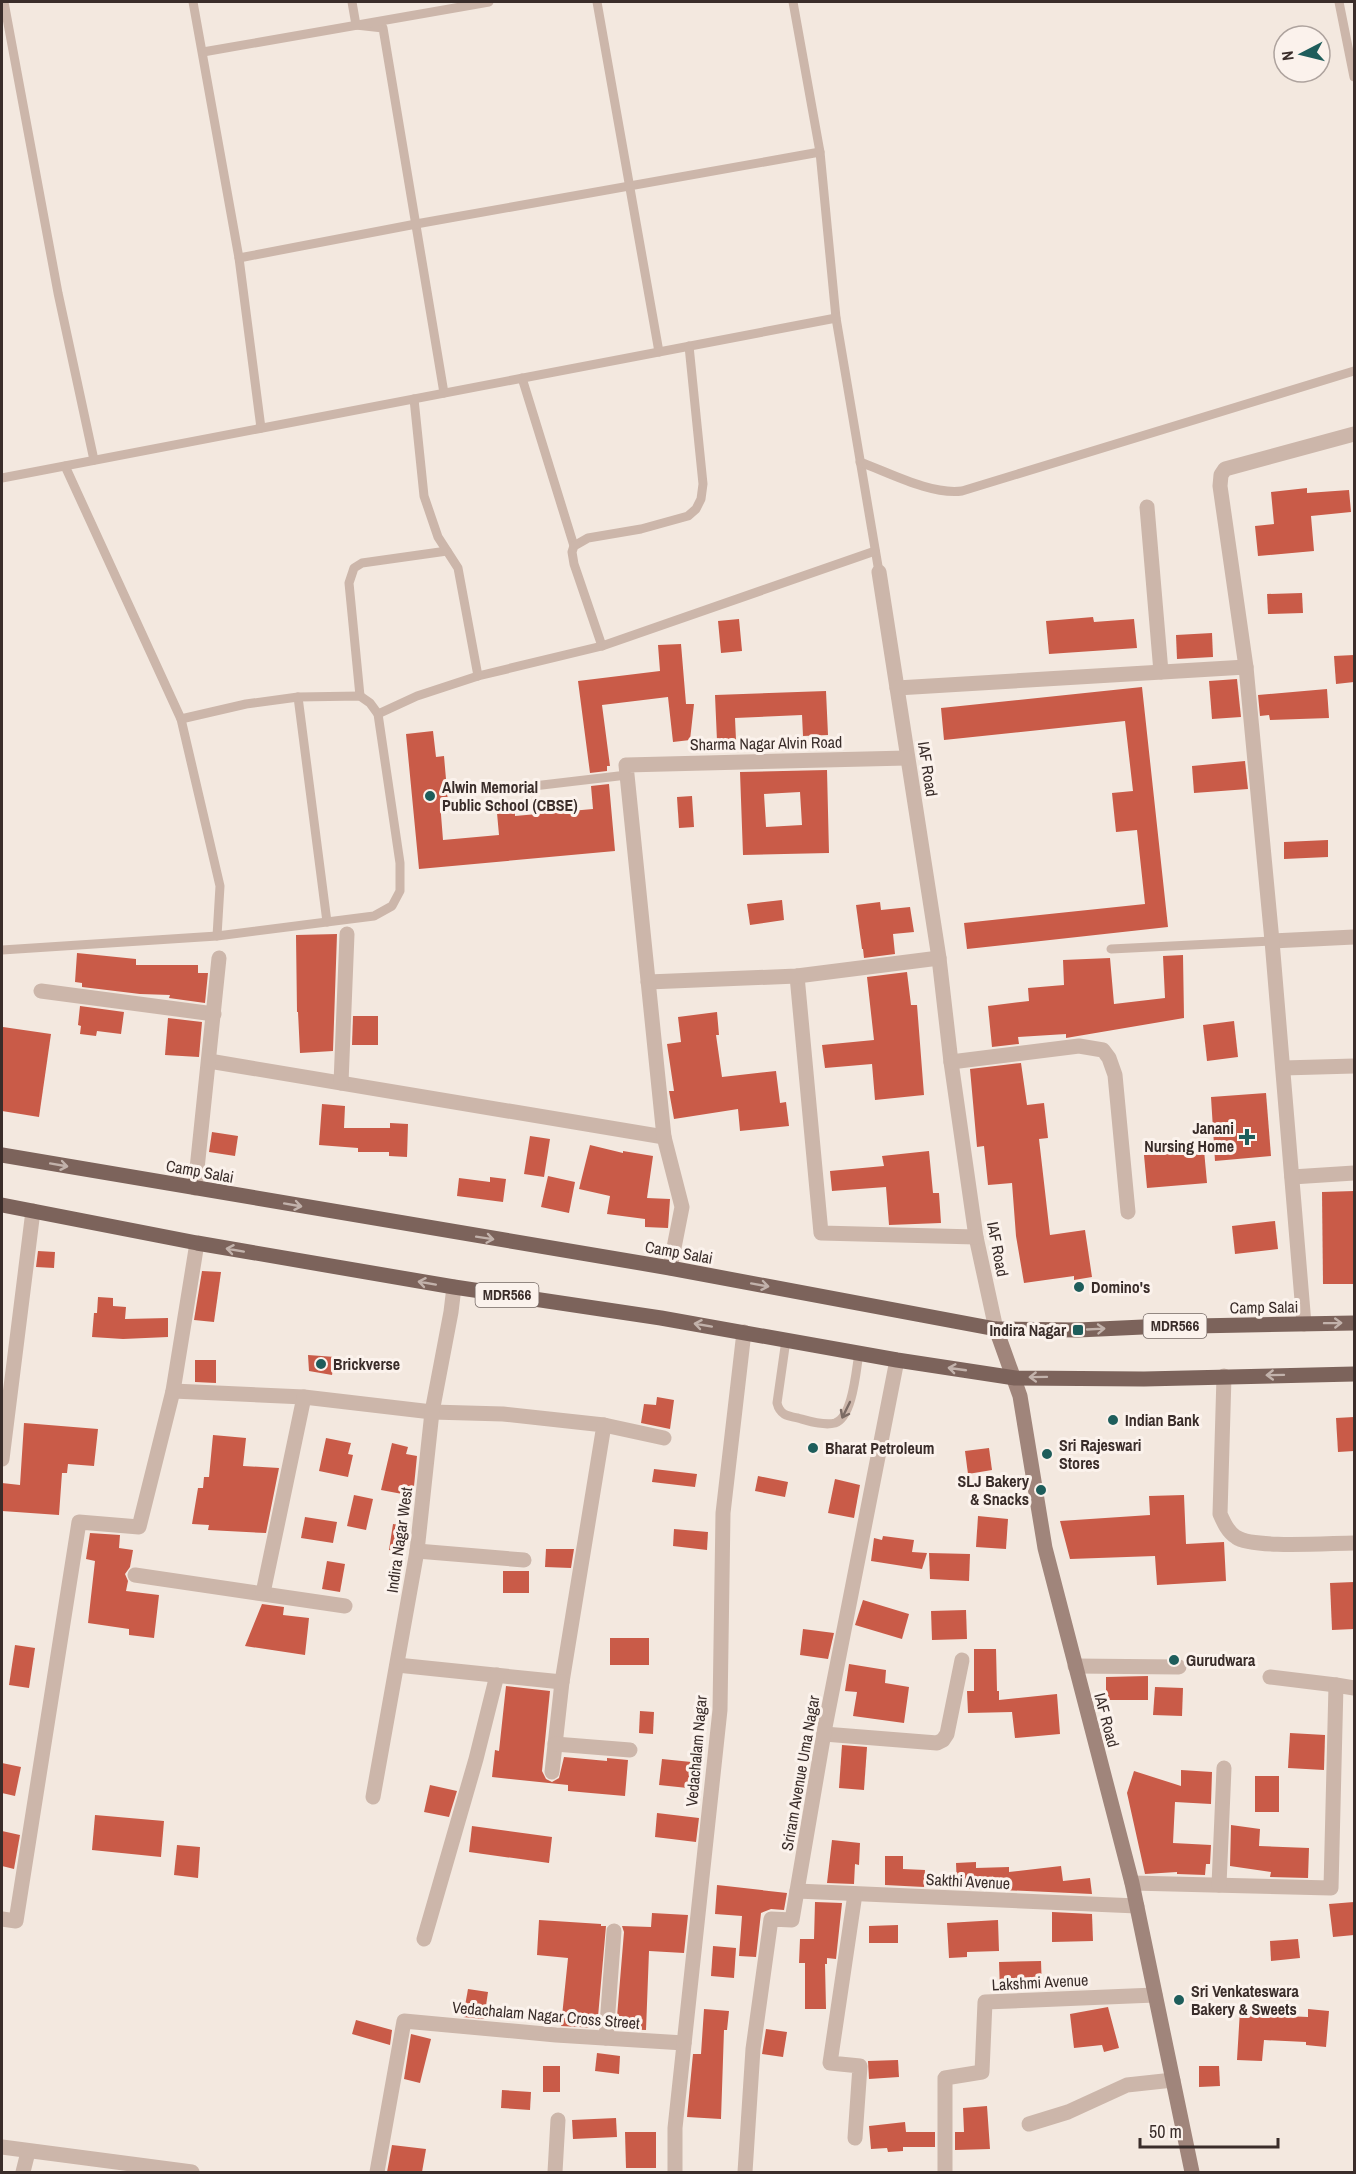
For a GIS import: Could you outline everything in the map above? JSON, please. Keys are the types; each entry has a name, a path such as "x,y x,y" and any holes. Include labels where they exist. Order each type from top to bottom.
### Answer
{"main road":[{"name":"Camp Salai","path":"2,1155 670,1268 996,1329 1078,1330 1354,1323"},
{"name":"MDR566","path":"2,1205 197,1243 454,1287 744,1332 897,1360 1015,1378 1144,1379 1354,1374"}],"street":[{"path":"1304,1324 1272,940 1246,667 1220,486 1221,475 1225,469 1354,434"},
{"path":"1147,507 1161,672"},
{"name":"IAF Road","path":"879,572 939,958 976,1238 996,1329 1020,1396 1045,1548 1132,1883 1192,2172"},
{"path":"897,688 1246,667"},
{"name":"Sharma Nagar Alvin Road","path":"627,770 908,758"},
{"path":"627,770 664,1137 682,1207 670,1268"},
{"path":"341,1083 347,934"},
{"path":"1272,940 1354,937"},
{"path":"195,1188 219,958"},
{"path":"648,982 797,976 939,958"},
{"path":"797,976 821,1233 976,1238"},
{"path":"41,991 214,1014"},
{"path":"951,1062 1079,1046 1103,1050 1115,1075 1128,1212"},
{"path":"209,1060 664,1137"},
{"path":"1283,1068 1354,1066"},
{"path":"1292,1177 1354,1173"},
{"path":"2,1459 9,1340 33,1211"},
{"path":"2,1919 16,1921 79,1522 138,1527 173,1391 197,1243"},
{"name":"Indira Nagar West","path":"373,1797 417,1551 432,1412 454,1287"},
{"name":"Vedachalam Nagar","path":"675,2172 675,2128 720,1710 723,1513 744,1332"},
{"name":"Sriram Avenue Uma Nagar","path":"745,2172 753,2049 771,1919 792,1920 824,1734 897,1360"},
{"path":"1224,1376 1220,1514 1226,1527 1237,1538 1259,1543 1354,1543"},
{"path":"173,1391 304,1397 432,1412 503,1414 604,1425 664,1438"},
{"path":"263,1593 304,1397"},
{"path":"552,1772 562,1682 604,1425"},
{"path":"417,1551 524,1560"},
{"path":"135,1575 345,1606"},
{"path":"824,1734 937,1743 943,1740 947,1734 962,1660"},
{"path":"397,1665 562,1682"},
{"path":"1075,1666 1179,1667"},
{"path":"424,1939 476,1759 497,1675"},
{"path":"1270,1677 1354,1688"},
{"path":"1132,1883 1331,1888 1336,1685"},
{"path":"555,1744 630,1750"},
{"path":"1219,1885 1224,1768"},
{"name":"Sakthi Avenue","path":"797,1891 1137,1906"},
{"path":"855,1894 830,2063 860,2066 855,2138"},
{"path":"606,2038 614,1931"},
{"name":"Lakshmi Avenue","path":"945,2172 945,2078 982,2072 985,2002 1155,1995"},
{"name":"Vedachalam Nagar Cross Street","path":"376,2172 404,2021 684,2043"},
{"path":"1029,2124 1068,2112 1127,2085 1173,2080"},
{"path":"555,2172 558,2120"},
{"path":"2,2147 192,2172"},
{"path":"23,2172 28,2151"}],"lane":[{"path":"4,2 58,293 94,460"},
{"path":"193,2 239,258 261,428"},
{"path":"352,2 356,25"},
{"path":"203,52 489,2"},
{"path":"597,2 659,352"},
{"name":"IAF Road","path":"793,2 820,152 836,318 879,572"},
{"path":"1339,2 1354,77"},
{"path":"356,25 383,28 444,393"},
{"path":"239,258 820,152"},
{"path":"2,478 836,318"},
{"path":"574,546 588,538 641,529 688,516 696,509 701,499 703,484 689,346"},
{"path":"860,462 934,489 950,492 962,491 1354,371"},
{"path":"522,378 574,546 572,552 574,564 602,646"},
{"path":"414,399 424,496 438,537 458,568 478,676"},
{"path":"65,466 180,719 220,886 217,936"},
{"path":"360,696 349,583 354,568 362,563 447,550"},
{"path":"378,714 417,696 478,676 602,646 875,551"},
{"path":"2,950 217,936 374,916 392,906 400,891 400,863 378,714 370,703 360,696 298,697 246,704 180,719"},
{"path":"298,697 327,922"},
{"path":"508,789 627,770"},
{"path":"1111,949 1272,940"},
{"path":"786,1340 777,1403 779,1410 785,1415 807,1421 828,1424 838,1422 845,1415 859,1353"}],"building":[{"path":"1307,488 1307,493 1349,490 1351,512 1311,516 1314,551 1258,556 1255,526 1274,524 1271,492"},
{"path":"1302,593 1303,613 1268,614 1267,594"},
{"path":"1093,617 1094,622 1134,619 1137,648 1049,654 1046,621"},
{"path":"739,619 742,651 721,653 718,621"},
{"path":"1212,633 1213,657 1177,659 1176,635"},
{"path":"681,644 686,704 694,704 690,740 673,742 668,697 602,705 610,766 607,766 607,771 590,773 578,681 660,671 658,645"},
{"path":"1354,655 1354,682 1336,684 1334,656"},
{"path":"1237,679 1241,717 1212,719 1209,681"},
{"path":"1142,687 1168,927 967,949 964,923 1145,904 1137,830 1116,832 1112,793 1133,791 1125,721 944,740 941,708"},
{"path":"1327,689 1329,718 1270,720 1269,715 1260,716 1258,695"},
{"path":"826,691 828,735 803,736 802,715 735,718 736,740 717,741 715,695"},
{"name":"Alwin Memorial Public School (CBSE)","path":"433,731 436,757 444,756 448,802 440,802 443,840 499,835 497,813 515,811 515,816 593,809 591,786 609,784 615,851 419,869 406,734"},
{"path":"1245,761 1248,789 1194,793 1192,766"},
{"path":"827,770 829,853 743,855 740,772","holes":["800,792 802,825 766,827 764,794"]},
{"path":"692,796 694,827 679,828 677,797"},
{"path":"1328,840 1328,857 1284,859 1284,842"},
{"path":"782,900 784,920 750,925 747,904"},
{"path":"880,902 881,910 910,907 914,932 893,934 895,954 864,958 856,905"},
{"path":"337,934 333,1051 300,1053 296,935"},
{"path":"77,953 136,959 136,965 198,965 198,973 208,973 205,1003 169,998 170,995 82,987 82,983 75,982"},
{"path":"1183,955 1184,1018 1066,1038 1066,1034 1018,1037 1019,1044 992,1047 988,1006 1029,1001 1028,988 1064,985 1063,960 1110,958 1114,1004 1165,998 1163,956"},
{"path":"907,972 911,1005 917,1005 924,1095 875,1100 872,1064 825,1068 822,1045 874,1040 867,977"},
{"path":"80,1006 124,1012 121,1034 97,1031 96,1036 80,1034 81,1026 78,1025"},
{"path":"717,1012 719,1035 716,1035 722,1077 776,1071 780,1103 786,1102 789,1126 740,1131 738,1109 674,1119 669,1091 674,1091 667,1044 681,1042 678,1017"},
{"path":"353,1016 378,1016 378,1045 352,1045"},
{"path":"168,1018 202,1022 199,1057 165,1055"},
{"path":"1234,1021 1238,1057 1207,1061 1203,1025"},
{"path":"3,1027 51,1034 39,1117 2,1111"},
{"path":"1021,1063 1027,1105 1044,1103 1048,1138 1039,1139 1050,1235 1085,1230 1092,1277 1074,1280 1074,1276 1024,1283 1016,1236 1012,1183 988,1185 984,1146 977,1147 970,1069"},
{"path":"1266,1093 1271,1156 1215,1161 1211,1097"},
{"path":"322,1104 345,1106 344,1128 390,1128 390,1123 408,1124 407,1157 389,1156 389,1152 358,1152 358,1148 319,1145"},
{"path":"212,1132 238,1136 235,1156 209,1152"},
{"path":"530,1136 550,1139 544,1177 524,1174"},
{"path":"590,1145 623,1153 623,1151 653,1156 647,1198 670,1199 668,1228 645,1227 645,1219 607,1214 610,1196 579,1189"},
{"path":"1204,1150 1207,1183 1147,1188 1144,1155"},
{"path":"929,1151 933,1193 939,1193 941,1223 889,1225 886,1187 832,1191 830,1171 884,1166 882,1156"},
{"path":"548,1176 575,1182 569,1213 541,1207"},
{"path":"490,1177 506,1179 503,1202 457,1196 459,1178 490,1182"},
{"path":"1354,1191 1354,1284 1323,1284 1322,1192"},
{"path":"1275,1221 1278,1249 1235,1254 1232,1226"},
{"path":"38,1251 55,1252 54,1268 36,1267"},
{"path":"202,1271 221,1272 214,1322 194,1320"},
{"path":"98,1297 113,1298 113,1306 126,1307 125,1319 168,1318 168,1337 123,1339 92,1337"},
{"name":"Brickverse","path":"308,1355 335,1357 332,1375 309,1371"},
{"path":"195,1360 216,1360 216,1383 195,1382"},
{"path":"657,1397 674,1400 670,1429 641,1423 644,1404 656,1405"},
{"path":"1354,1417 1354,1451 1338,1452 1336,1418"},
{"path":"24,1423 98,1429 94,1466 68,1464 67,1473 62,1473 59,1515 2,1511 2,1483 20,1485"},
{"path":"213,1435 246,1438 243,1466 279,1468 266,1533 208,1530 209,1525 192,1524 198,1488 203,1488 204,1477 209,1477"},
{"path":"326,1438 351,1443 348,1454 353,1455 348,1477 319,1471"},
{"path":"392,1443 408,1447 406,1454 417,1456 413,1496 381,1490"},
{"path":"989,1448 992,1470 968,1474 965,1451"},
{"path":"654,1469 697,1474 695,1487 652,1482"},
{"path":"758,1476 788,1482 785,1497 755,1491"},
{"path":"835,1479 860,1485 854,1518 828,1513"},
{"path":"354,1495 373,1499 366,1530 347,1526"},
{"path":"1184,1495 1186,1544 1224,1542 1226,1581 1157,1585 1155,1556 1070,1559 1060,1521 1150,1515 1149,1496"},
{"path":"978,1516 1008,1519 1006,1549 976,1547"},
{"path":"305,1517 337,1522 333,1543 301,1538"},
{"path":"393,1524 407,1526 403,1552 389,1550"},
{"path":"674,1529 708,1532 707,1550 673,1546"},
{"path":"90,1533 120,1535 119,1548 133,1550 130,1567 125,1574 128,1581 126,1591 159,1595 154,1638 129,1635 129,1629 88,1623 95,1561 86,1559"},
{"path":"883,1536 914,1540 912,1552 927,1553 922,1569 871,1561 874,1538 882,1540"},
{"path":"546,1549 574,1549 571,1568 545,1567"},
{"path":"929,1553 970,1554 969,1581 930,1579"},
{"path":"327,1561 345,1564 340,1592 322,1589"},
{"path":"503,1571 529,1571 529,1593 503,1593"},
{"path":"1354,1582 1354,1629 1332,1630 1330,1583"},
{"path":"863,1600 909,1614 902,1639 855,1625"},
{"path":"262,1604 284,1607 283,1615 309,1618 305,1655 245,1646"},
{"path":"966,1610 967,1639 932,1640 931,1611"},
{"path":"803,1629 834,1633 828,1659 800,1655"},
{"path":"610,1638 649,1638 649,1665 610,1665"},
{"path":"15,1645 35,1648 29,1688 9,1685"},
{"path":"974,1649 996,1649 999,1700 1057,1694 1060,1734 1015,1738 1012,1712 968,1713 967,1691 974,1691"},
{"path":"849,1664 886,1670 885,1683 909,1687 904,1723 853,1716 857,1692 845,1691"},
{"path":"1148,1676 1148,1700 1106,1700 1106,1677"},
{"path":"506,1686 550,1691 542,1771 546,1779 552,1782 559,1778 564,1757 607,1761 607,1758 628,1760 625,1796 568,1791 568,1785 492,1777 495,1750 499,1751"},
{"path":"1155,1687 1183,1688 1182,1716 1153,1715"},
{"path":"640,1711 654,1712 653,1734 639,1733"},
{"path":"1290,1733 1325,1735 1324,1770 1288,1768"},
{"path":"842,1745 867,1747 864,1790 839,1788"},
{"path":"662,1759 701,1763 697,1789 659,1785"},
{"path":"2,1763 21,1767 15,1796 2,1793"},
{"path":"1181,1770 1212,1772 1211,1804 1175,1802 1173,1843 1211,1845 1210,1864 1206,1864 1205,1875 1177,1874 1177,1872 1145,1874 1127,1793 1134,1771 1181,1786"},
{"path":"1255,1776 1279,1776 1279,1812 1255,1812"},
{"path":"430,1785 457,1791 449,1817 424,1812"},
{"path":"657,1813 699,1818 696,1842 655,1837"},
{"path":"95,1815 164,1821 161,1857 92,1850"},
{"path":"1231,1825 1260,1829 1259,1846 1309,1848 1308,1878 1270,1877 1271,1872 1230,1866"},
{"path":"472,1826 552,1837 549,1863 469,1852"},
{"path":"2,1831 20,1835 14,1869 2,1866"},
{"path":"832,1840 860,1843 859,1865 855,1864 854,1884 827,1883"},
{"path":"177,1845 200,1847 198,1878 174,1875"},
{"path":"885,1856 903,1856 903,1869 925,1870 924,1887 885,1885"},
{"path":"976,1862 976,1868 1009,1867 1009,1872 1061,1866 1063,1881 1090,1878 1092,1894 957,1888 956,1863"},
{"path":"717,1885 787,1893 784,1910 771,1909 761,1913 756,1957 739,1956 742,1916 715,1914"},
{"path":"815,1902 842,1903 836,1959 827,1958 827,1964 825,1964 826,2009 805,2009 805,1963 799,1963 800,1939 814,1939"},
{"path":"1354,1902 1354,1935 1333,1937 1329,1904"},
{"path":"1052,1912 1092,1914 1093,1941 1052,1942"},
{"path":"652,1913 688,1915 684,1953 649,1951 646,2030 616,2029 624,1932 622,1926 651,1927"},
{"path":"539,1920 606,1926 597,2028 561,2026 568,1958 537,1955"},
{"path":"998,1920 999,1951 967,1952 967,1957 949,1958 947,1923"},
{"path":"898,1925 898,1943 869,1943 869,1926"},
{"path":"1298,1939 1300,1958 1271,1961 1270,1941"},
{"path":"713,1946 736,1948 734,1978 711,1976"},
{"path":"1041,1961 1042,1990 1000,1991 999,1962"},
{"path":"468,1989 488,1992 484,2019 463,2017"},
{"path":"1108,2007 1119,2048 1104,2052 1102,2045 1074,2048 1070,2014"},
{"path":"704,2009 729,2011 727,2030 724,2030 721,2119 687,2117 693,2054 701,2054"},
{"path":"1308,2009 1329,2011 1326,2047 1306,2045 1306,2042 1264,2040 1262,2061 1237,2060 1240,2010 1266,2012 1265,2015 1308,2017"},
{"path":"356,2020 392,2030 390,2045 352,2034"},
{"path":"766,2029 787,2032 783,2057 762,2054"},
{"path":"411,2034 431,2039 420,2083 404,2079"},
{"path":"597,2053 620,2056 619,2074 595,2071"},
{"path":"898,2060 899,2077 869,2079 868,2061"},
{"path":"543,2066 560,2066 560,2092 543,2092"},
{"path":"1199,2066 1219,2066 1220,2086 1199,2087"},
{"path":"502,2090 531,2092 530,2110 501,2108"},
{"path":"987,2106 990,2149 955,2150 955,2132 964,2132 963,2108"},
{"path":"616,2118 617,2137 573,2139 572,2120"},
{"path":"905,2122 906,2132 935,2132 935,2147 903,2147 903,2151 888,2152 887,2148 871,2149 869,2126"},
{"path":"625,2132 656,2132 656,2168 626,2168"},
{"path":"392,2145 426,2149 422,2172 387,2172"}],"place":[{"name":"Alwin Memorial Public School (CBSE)","path":"430,796"},
{"name":"Janani Nursing Home","path":"1247,1137"},
{"name":"Domino's","path":"1079,1287"},
{"name":"Indira Nagar","path":"1078,1330"},
{"name":"Brickverse","path":"321,1364"},
{"name":"Indian Bank","path":"1113,1420"},
{"name":"Bharat Petroleum","path":"813,1448"},
{"name":"Sri Rajeswari Stores","path":"1047,1454"},
{"name":"SLJ Bakery & Snacks","path":"1041,1490"},
{"name":"Gurudwara","path":"1174,1660"},
{"name":"Sri Venkateswara Bakery & Sweets","path":"1179,2000"}]}
